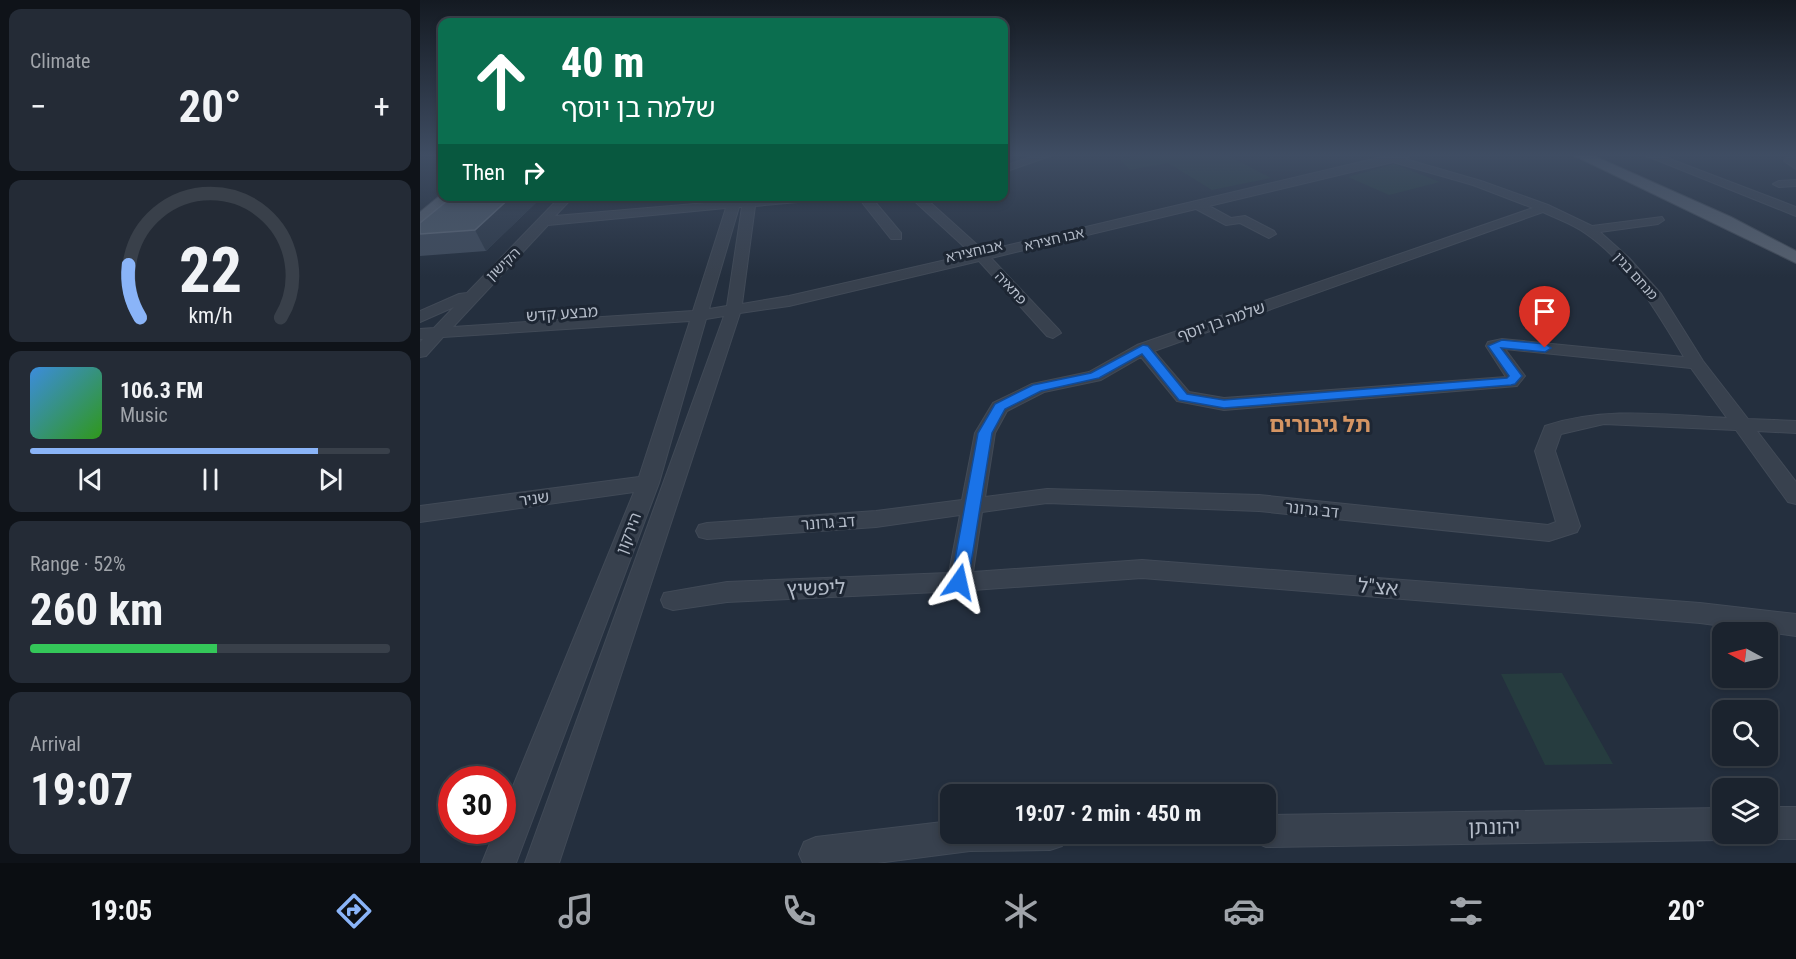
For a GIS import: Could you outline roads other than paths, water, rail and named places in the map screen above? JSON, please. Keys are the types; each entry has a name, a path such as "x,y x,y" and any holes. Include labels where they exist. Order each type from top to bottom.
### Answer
{"main road":[{"path":"420,209 436,196"},
{"path":"1671,196 1725,221 1796,258"},
{"path":"1689,196 1796,245"},
{"path":"420,220 444,201"}],"street":[{"name":"אבו חצירא","path":"703,309 734,304 789,301 1223,196"},
{"name":"מנחם בגין","path":"1513,196 1544,208 1590,231 1624,261 1656,297 1696,363 1796,497"},
{"path":"1762,196 1796,212"},
{"path":"1754,202 1796,197"},
{"name":"הקישון","path":"421,344 438,333 479,287 547,221 564,201"},
{"path":"547,221 733,201"},
{"name":"הירקון","path":"542,863 734,304 742,201"},
{"name":"הירקון","path":"499,863 648,483 703,309 742,201"},
{"path":"867,201 896,236"},
{"name":"פתאיה","path":"921,201 979,254 1053,333"},
{"path":"1194,203 1230,222 1241,219 1269,234"},
{"name":"שלמה בן יוסף","path":"959,582 985,433 1000,407 1038,388 1095,376 1143,349 1544,208"},
{"path":"1590,231 1658,220"},
{"path":"420,317 460,300 479,287"},
{"name":"מבצע קדש","path":"420,322 703,309"},
{"name":"מבצע קדש","path":"438,333 703,309"},
{"path":"1143,349 1183,397 1224,404 1511,382 1515,376 1494,346 1502,344 1696,363"},
{"name":"דב גרונר","path":"707,531 876,519 1047,496 1259,503 1549,533 1569,526 1545,451 1552,430 1576,422 1605,418 1796,427"},
{"name":"שניר","path":"420,514 648,483"},
{"name":"אצ\"ל","path":"959,582 1142,569 1688,612 1796,625"},
{"name":"ליפשיץ","path":"674,600 727,592 959,582"},
{"path":"1778,823 1796,823"},
{"name":"יהונתן","path":"1276,831 1712,824"},
{"path":"816,854 940,839"}],"district":[{"name":"תל גיבורים","path":"1320,424"}]}
